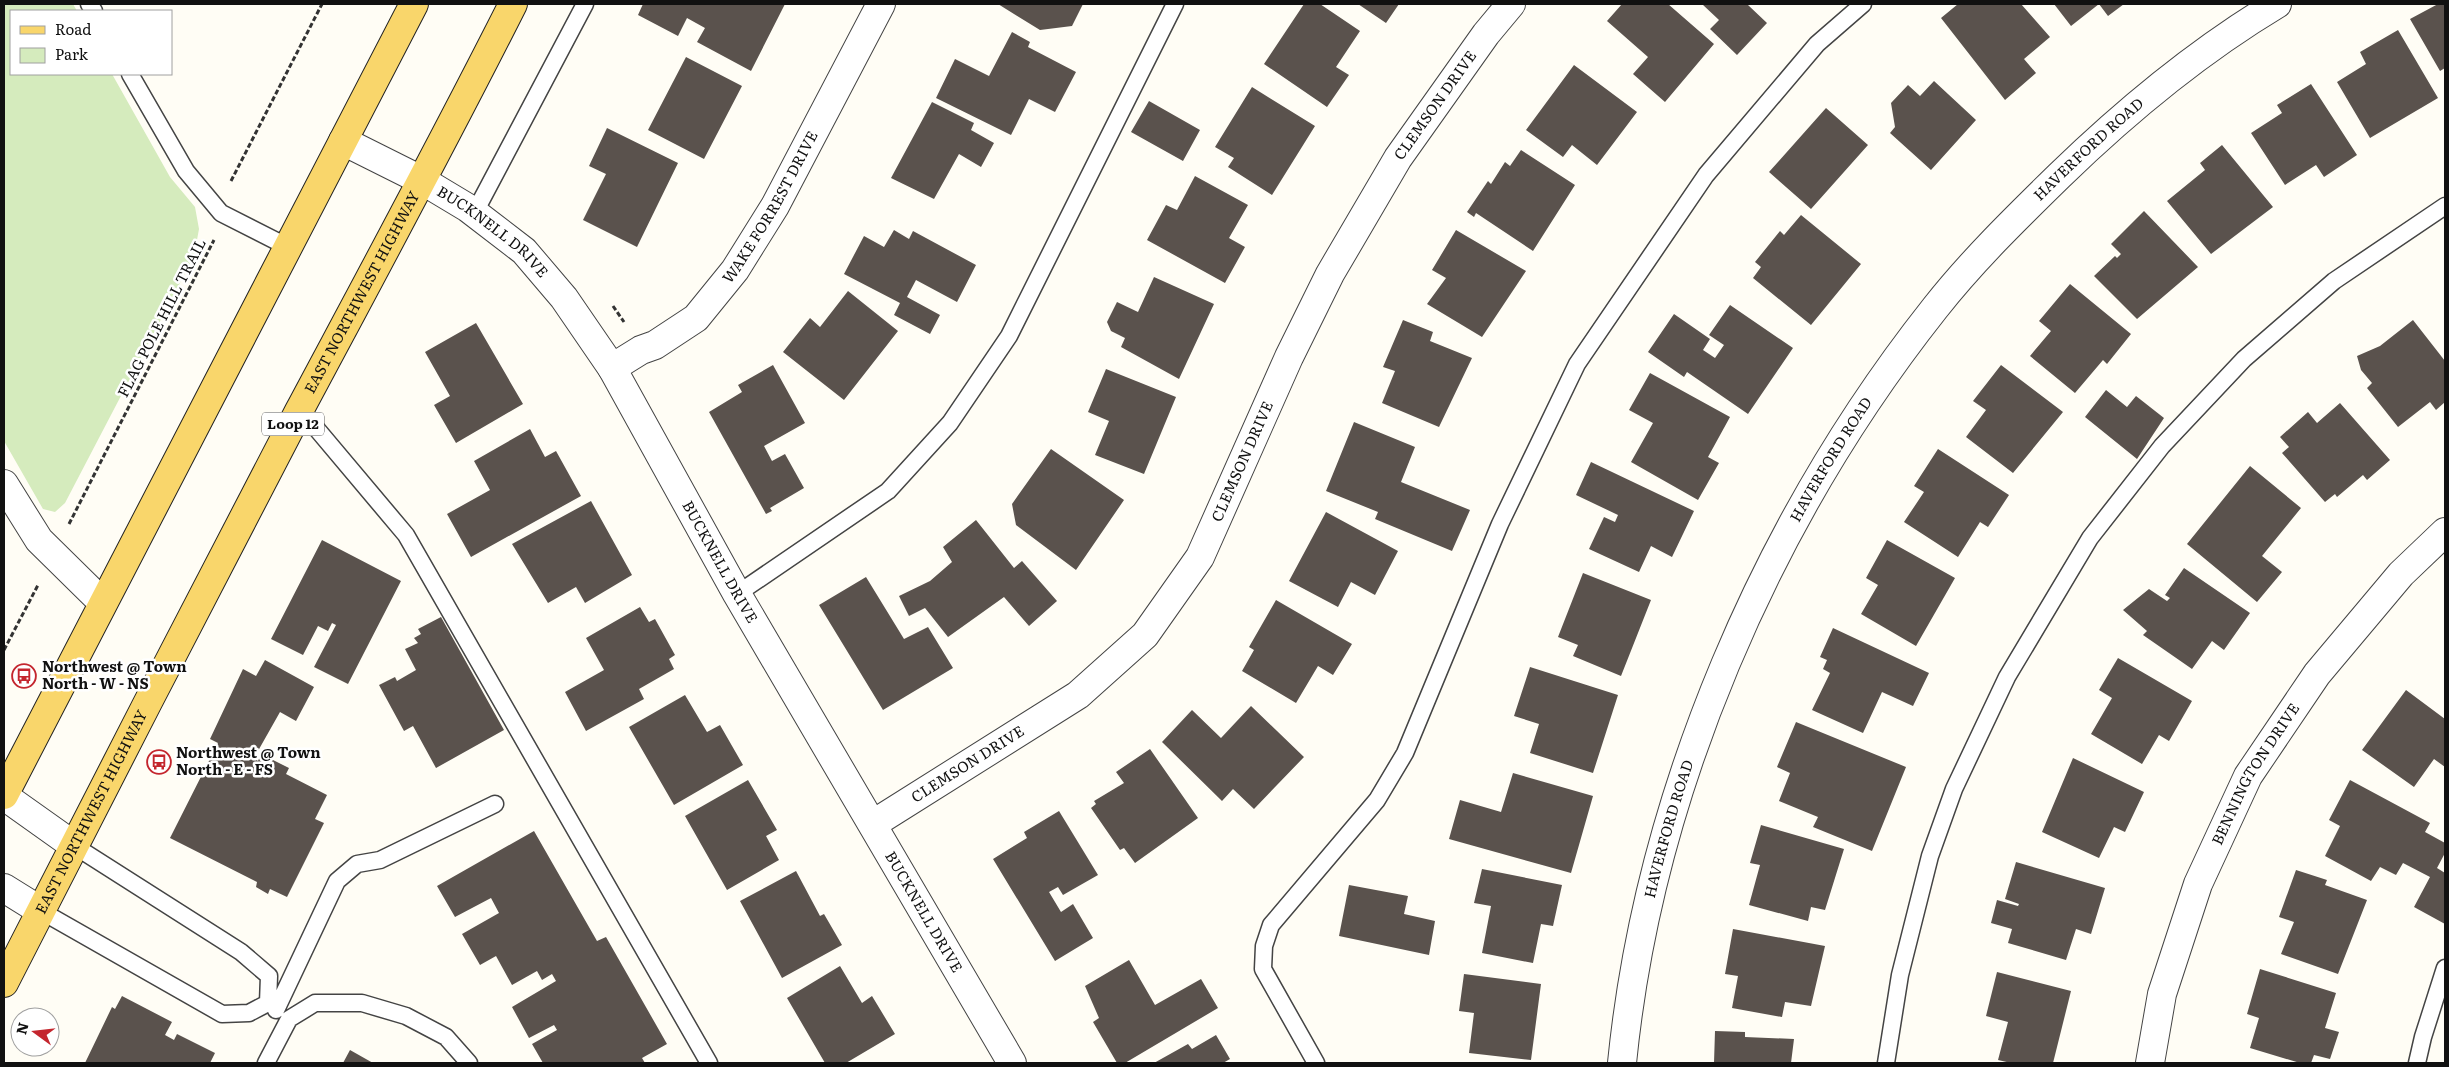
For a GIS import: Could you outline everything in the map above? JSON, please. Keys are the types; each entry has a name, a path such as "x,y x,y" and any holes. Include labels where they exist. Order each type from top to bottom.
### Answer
{"main road":[{"path":"4,796 102,602 414,4"},
{"name":"EAST NORTHWEST HIGHWAY","path":"4,983 73,845 300,409 423,181 513,4"}],"street":[{"name":"WAKE FORREST DRIVE","path":"612,368 696,318 735,270 776,206 881,4"},
{"name":"CLEMSON DRIVE","path":"873,824 1078,696 1145,635 1200,557 1289,357 1330,274 1398,158 1486,34 1511,4"},
{"name":"HAVERFORD ROAD","path":"1622,1063 1625,1027 1648,906 1678,797 1717,682 1769,566 1818,478 1862,405 1936,306 2012,222 2109,128 2177,71 2246,22 2277,4"},
{"name":"BUCKNELL DRIVE","path":"343,141 423,181 474,212 524,251 564,298 612,368 737,594 1012,1063"},
{"path":"4,484 39,540 102,602"},
{"name":"BENNINGTON DRIVE","path":"2150,1063 2162,994 2198,884 2248,776 2317,674 2401,574 2445,532"},
{"path":"4,796 73,845"},
{"path":"4,888 41,911"}],"lane":[{"path":"474,212 585,4"},
{"path":"737,594 888,491 950,423 1009,336 1175,4"},
{"path":"1316,1063 1263,969 1264,946 1271,925 1377,800 1405,753 1500,524 1577,364 1706,175 1817,44 1863,4"},
{"path":"131,75 186,171 221,213 288,247"},
{"path":"1886,1063 1900,975 1930,856 1954,789 2007,678 2090,538 2162,446 2244,359 2334,281 2445,206"},
{"path":"300,409 406,535 709,1063"},
{"path":"266,1063 278,1011 337,881 358,864 380,860 495,804"},
{"path":"73,845 242,952 269,976 278,1011"},
{"path":"41,911 222,1014 278,1011 315,1003 362,1003 406,1016 446,1037 469,1063"},
{"path":"2417,1063 2423,1037 2445,968"}],"path":[{"name":"FLAG POLE HILL TRAIL","path":"66,531 212,247 232,179 322,4"},
{"path":"4,650 38,585"}],"green space":[{"path":"5,4 73,4 76,10 10,10 10,75 113,75 170,177 195,207 199,229 194,256 65,503 55,512 43,509 4,441"}],"building":[{"path":"643,4 785,4 751,71 697,42 705,28 687,18 678,36 638,15"},
{"path":"998,4 1083,4 1072,26 1040,30"},
{"path":"1304,4 1320,4 1360,31 1336,67 1349,75 1327,107 1264,64"},
{"path":"1358,4 1399,4 1386,23"},
{"path":"1622,4 1668,4 1714,44 1665,102 1633,74 1648,57 1607,21"},
{"path":"1702,4 1750,4 1748,5 1767,23 1737,55 1710,29 1719,20"},
{"path":"1958,4 2021,4 2050,37 2024,59 2036,73 2005,100 1941,18"},
{"path":"2054,4 2099,4 2071,26"},
{"path":"2099,4 2124,4 2108,16"},
{"path":"2438,4 2445,4 2445,68 2440,71 2410,19"},
{"path":"2398,30 2438,98 2370,138 2337,82 2366,64 2360,52"},
{"path":"1012,32 1030,42 1028,47 1076,72 1055,112 1029,99 1011,135 936,98 955,59 989,76"},
{"path":"686,57 742,86 704,159 648,130"},
{"path":"1574,65 1637,112 1597,165 1572,145 1563,157 1526,130"},
{"path":"1934,81 1976,120 1931,170 1890,133 1895,127 1891,103 1908,85 1920,96"},
{"path":"2311,84 2357,155 2324,177 2316,165 2285,185 2251,133 2282,113 2277,105"},
{"path":"1252,87 1315,126 1272,195 1228,167 1234,158 1215,147"},
{"path":"1149,101 1200,130 1183,161 1131,132"},
{"path":"932,102 974,123 971,130 994,143 981,167 959,154 934,199 891,178"},
{"path":"1826,108 1868,145 1811,209 1769,172"},
{"path":"607,128 678,163 637,247 583,220 606,174 589,166"},
{"path":"2222,145 2273,207 2211,254 2167,201 2205,170 2200,163"},
{"path":"1521,150 1575,185 1533,251 1476,213 1474,217 1467,212 1488,181 1491,184 1505,162 1510,166"},
{"path":"1195,176 1248,205 1229,238 1245,247 1225,283 1147,240 1166,205 1177,210"},
{"path":"2144,211 2198,267 2137,319 2094,276 2115,256 2117,258 2121,254 2111,244"},
{"path":"1801,215 1861,264 1811,325 1753,278 1761,267 1755,262 1780,231 1784,235"},
{"path":"894,230 909,239 913,231 976,265 957,302 916,280 907,297 940,315 930,334 894,315 900,303 844,274 864,236 884,247"},
{"path":"1456,230 1526,271 1482,337 1427,304 1446,278 1432,270"},
{"path":"1154,277 1214,304 1179,379 1121,347 1125,338 1111,331 1107,322 1117,302 1138,312"},
{"path":"2070,284 2131,334 2107,364 2103,360 2075,393 2030,356 2051,331 2039,321"},
{"path":"848,291 898,331 844,400 783,352 810,318 820,327"},
{"path":"1730,305 1793,348 1748,414 1687,372 1684,377 1648,352 1674,314 1710,339 1703,350 1715,358 1724,345 1709,335"},
{"path":"1403,320 1433,332 1430,341 1472,358 1439,427 1382,403 1395,371 1383,367"},
{"path":"2413,320 2445,361 2445,402 2436,410 2430,402 2398,427 2367,388 2372,383 2361,370 2357,356 2380,346"},
{"path":"476,323 523,404 456,443 434,405 450,396 425,352"},
{"path":"773,365 805,423 764,446 772,461 785,454 804,488 770,508 772,511 766,514 709,412 742,392 738,385"},
{"path":"2001,365 2063,412 2013,473 1966,437 1986,410 1973,401"},
{"path":"1106,369 1176,397 1144,474 1095,455 1109,421 1088,412"},
{"path":"1650,373 1730,417 1708,457 1719,463 1698,500 1631,462 1653,423 1629,410"},
{"path":"2106,390 2127,407 2136,396 2164,418 2137,459 2085,417"},
{"path":"2340,403 2390,460 2367,480 2363,475 2337,497 2335,494 2325,502 2282,453 2289,447 2280,437 2308,412 2317,423"},
{"path":"1354,422 1415,447 1401,482 1470,510 1452,551 1375,519 1378,512 1326,491"},
{"path":"530,429 545,457 556,451 581,496 471,557 447,514 490,490 474,461"},
{"path":"1051,449 1124,500 1076,570 1016,525 1012,504"},
{"path":"1938,449 2009,495 1988,527 1980,522 1958,557 1904,522 1924,492 1914,486"},
{"path":"1591,462 1694,511 1672,557 1651,546 1639,572 1589,549 1604,517 1615,522 1618,515 1576,495"},
{"path":"2250,466 2301,508 2262,556 2282,572 2257,602 2187,544"},
{"path":"591,501 632,575 585,603 576,587 548,603 512,544"},
{"path":"1326,512 1398,551 1375,595 1351,582 1338,607 1289,581"},
{"path":"976,520 1014,568 1022,561 1057,601 1029,626 1004,597 948,637 925,608 909,616 899,596 930,581 952,562 943,547"},
{"path":"322,540 401,581 348,684 314,667 336,625 332,623 328,631 318,626 303,655 271,639"},
{"path":"1887,540 1955,578 1916,646 1861,614 1878,585 1866,578"},
{"path":"2184,568 2250,613 2224,650 2212,641 2192,669 2143,635 2147,631 2123,610 2149,589 2167,601 2170,598 2165,595"},
{"path":"1583,573 1651,600 1621,676 1573,656 1578,645 1558,637"},
{"path":"866,577 904,639 928,627 953,668 883,710 819,605"},
{"path":"1276,600 1352,644 1333,675 1318,666 1296,703 1242,671 1254,650 1249,647"},
{"path":"640,607 649,622 655,619 675,655 669,659 674,669 639,689 644,699 586,731 565,692 604,670 586,638"},
{"path":"441,617 504,730 436,768 413,726 404,731 379,685 395,677 397,681 416,670 405,649 418,643 414,638 421,634 418,629"},
{"path":"1833,628 1929,673 1913,706 1882,692 1863,733 1812,710 1830,673 1823,669 1827,660 1820,657"},
{"path":"2118,658 2192,701 2169,741 2159,735 2142,764 2091,734 2112,698 2099,690"},
{"path":"265,660 314,687 296,721 280,712 254,758 258,761 261,754 289,768 286,774 327,795 315,819 324,823 287,897 270,889 268,894 256,887 257,882 170,838 218,743 210,739 243,669 256,676"},
{"path":"1530,667 1618,695 1593,773 1530,753 1539,724 1514,716"},
{"path":"2406,690 2445,719 2445,767 2434,759 2414,787 2362,750"},
{"path":"685,695 707,732 720,725 743,765 674,805 629,727"},
{"path":"1251,706 1304,757 1254,809 1233,789 1222,801 1162,742 1192,710 1221,738"},
{"path":"1796,722 1906,767 1872,851 1813,827 1818,817 1779,801 1790,773 1777,767"},
{"path":"1150,749 1198,818 1135,863 1124,848 1120,850 1091,808 1096,804 1094,801 1124,783 1116,772"},
{"path":"2073,758 2144,792 2125,832 2114,827 2099,858 2042,832"},
{"path":"1513,773 1593,796 1571,873 1449,839 1460,800 1501,812"},
{"path":"748,780 777,830 766,836 779,860 727,890 685,816"},
{"path":"2350,780 2430,823 2425,832 2445,843 2445,853 2437,868 2445,873 2445,924 2414,907 2430,877 2403,863 2396,875 2380,867 2371,881 2325,856 2340,826 2329,820"},
{"path":"1059,811 1098,875 1063,895 1058,887 1049,892 1061,912 1073,904 1093,938 1055,961 993,859 1027,838 1024,832"},
{"path":"1761,825 1844,849 1825,910 1811,907 1808,921 1749,905 1760,865 1750,863"},
{"path":"534,831 597,941 606,937 667,1044 642,1058 645,1063 543,1063 532,1044 557,1030 554,1025 529,1038 512,1007 556,981 552,974 542,980 537,971 512,985 496,956 480,965 462,934 499,913 491,898 455,917 437,886"},
{"path":"2016,862 2105,888 2091,934 2076,929 2066,960 2008,943 2012,929 1991,923 1997,900 2018,906 2019,904 2005,899"},
{"path":"1482,869 1562,885 1553,926 1541,924 1533,963 1482,953 1491,906 1474,903"},
{"path":"2296,870 2327,880 2325,885 2367,900 2338,974 2281,954 2294,922 2279,917"},
{"path":"796,871 820,916 824,914 842,945 782,978 740,901"},
{"path":"1349,885 1408,896 1404,914 1435,921 1429,955 1339,936"},
{"path":"1733,929 1825,946 1811,1006 1785,1002 1782,1017 1732,1008 1738,976 1725,974"},
{"path":"1129,960 1155,1005 1201,979 1218,1008 1125,1063 1117,1063 1093,1022 1099,1018 1085,986"},
{"path":"840,966 862,1003 872,996 895,1034 846,1063 825,1063 787,998"},
{"path":"2260,969 2336,993 2325,1028 2339,1032 2330,1059 2314,1055 2311,1063 2300,1063 2250,1048 2259,1018 2247,1014"},
{"path":"1997,972 2071,991 2053,1063 2011,1063 1998,1060 2008,1022 1986,1016"},
{"path":"1464,974 1541,984 1531,1060 1469,1053 1474,1013 1459,1011"},
{"path":"122,996 172,1022 165,1035 174,1040 177,1034 215,1053 210,1063 85,1063 112,1007 115,1009"},
{"path":"1715,1031 1745,1032 1745,1037 1794,1039 1791,1063 1714,1063"},
{"path":"1216,1035 1230,1059 1223,1063 1154,1063 1188,1044 1192,1049"},
{"path":"350,1050 373,1063 343,1063"}],"place":[{"name":"Northwest @ Town North - W - NS","path":"24,676"},
{"name":"Northwest @ Town North - E - FS","path":"159,762"}]}
